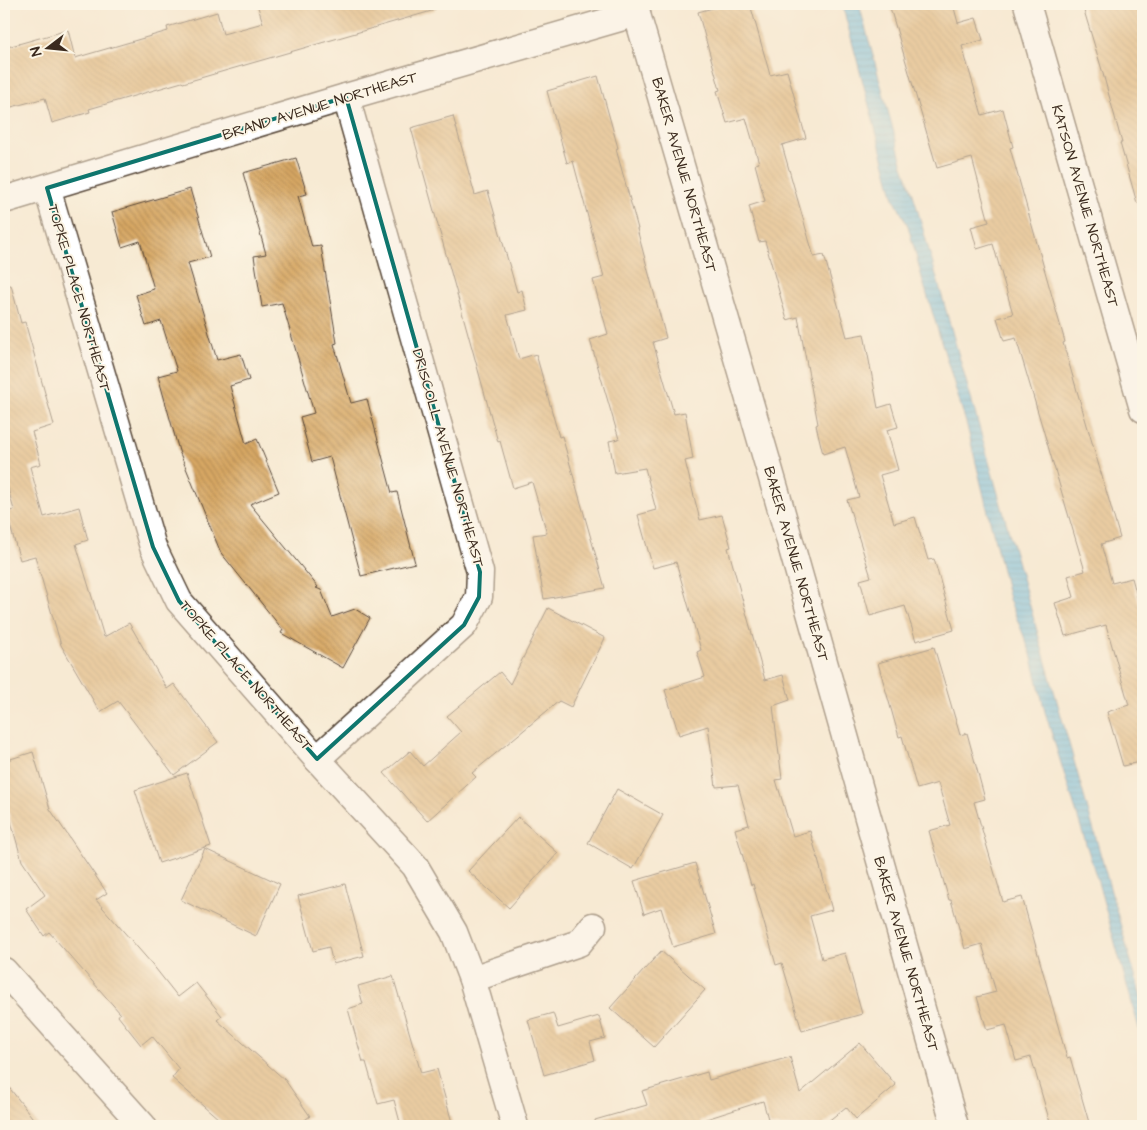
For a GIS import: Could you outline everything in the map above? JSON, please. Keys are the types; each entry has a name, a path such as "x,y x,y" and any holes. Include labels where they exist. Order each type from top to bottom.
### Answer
{"street":[{"name":"KATSON AVENUE NORTHEAST","path":"1027,4 1143,409"},
{"name":"BRAND AVENUE NORTHEAST","path":"4,200 636,8"},
{"name":"BAKER AVENUE NORTHEAST","path":"636,8 955,1126"},
{"name":"DRISCOLL AVENUE NORTHEAST","path":"317,759 464,625 479,597 480,572 346,97"},
{"name":"TOPKE PLACE NORTHEAST","path":"47,188 153,547 179,601 317,759 415,866 454,932 472,979 515,1126"},
{"path":"472,979 579,943 593,926"},
{"path":"4,971 143,1126"}],"highlighted area":[{"path":"346,97 480,572 479,597 464,625 317,759 179,601 153,547 47,188"}],"water":[{"path":"842,4 859,4 903,166 913,194 1143,1004 1143,1043 1098,882 1045,712 1031,654 1009,599 967,426 908,226 894,199"}],"building":[{"path":"257,4 434,4 435,10 89,109 90,112 52,123 45,98 4,109 4,48 68,30 75,58 168,31 167,27 217,12 223,34 263,23"},
{"path":"727,4 750,4 770,75 787,71 806,138 782,145 814,257 824,255 847,337 864,334 878,408 891,404 898,427 887,430 898,470 880,475 894,523 915,517 928,560 934,559 954,630 916,641 905,606 870,616 860,580 871,577 847,500 859,497 845,447 823,454 816,425 818,424 798,317 787,320 765,241 759,242 749,206 765,201 755,164 759,163 746,118 727,123 717,91 720,90 698,12"},
{"path":"889,4 953,4 958,23 976,18 983,40 962,46 982,115 1003,109 1013,147 1010,148 1065,342 1063,343 1120,538 1101,544 1112,583 1132,578 1143,618 1143,761 1123,766 1107,712 1129,705 1106,625 1065,636 1055,603 1074,597 1068,576 1085,571 1016,338 1004,341 997,318 1013,314 993,244 977,249 971,227 989,222 972,158 937,168"},
{"path":"1082,4 1143,4 1143,202 1137,203 1102,70"},
{"path":"598,76 666,338 653,342 674,414 685,412 693,459 685,461 700,520 722,515 731,547 728,548 765,680 783,675 790,700 773,706 782,779 776,780 793,836 810,831 832,910 810,916 822,959 845,953 862,1014 802,1031 782,963 776,965 735,829 749,825 738,785 716,787 708,726 679,735 665,690 705,677 697,652 701,650 676,562 653,568 638,515 656,510 645,468 615,473 609,441 619,439 590,340 608,334 593,280 604,277 573,161 567,163 547,91"},
{"path":"453,116 475,195 488,191 517,292 522,290 527,310 507,315 519,359 536,354 559,437 562,436 605,588 544,599 533,535 547,533 532,482 513,488 500,441 498,442 411,128"},
{"path":"296,158 307,194 298,196 312,247 321,246 337,343 334,344 351,403 367,399 392,493 397,492 415,563 361,576 330,457 312,462 300,417 314,413 282,303 262,307 254,256 266,254 243,173"},
{"path":"190,189 210,257 188,263 217,360 241,354 249,380 230,386 246,444 257,439 279,492 250,504 318,587 316,588 321,590 332,617 355,609 370,618 343,668 281,633 283,630 221,553 179,451 158,376 177,371 161,321 146,326 136,295 154,289 140,241 122,247 112,212"},
{"path":"11,285 21,323 25,322 54,425 32,432 41,464 30,467 44,517 79,507 88,540 76,544 104,637 129,623 167,689 174,684 218,742 174,775 118,701 100,712 61,645 35,556 20,560 6,512 14,510 4,475 4,286"},
{"path":"548,608 605,638 571,707 559,701 472,773 476,777 427,821 384,773 410,751 423,766 461,732 447,716 500,672 510,684"},
{"path":"934,647 960,735 967,733 985,799 974,802 1003,902 1022,897 1067,1058 1070,1057 1090,1126 1051,1126 1031,1057 1016,1061 1006,1025 987,1030 977,997 996,992 982,944 965,949 929,831 950,825 938,783 917,789 902,736 899,737 878,663"},
{"path":"33,752 50,809 107,893 96,900 178,997 196,983 222,1016 217,1020 285,1080 310,1116 297,1126 227,1126 172,1078 179,1069 152,1036 141,1045 118,1016 120,1013 49,932 44,936 26,909 45,895 22,861 4,797 4,761"},
{"path":"187,773 211,846 159,863 135,790"},
{"path":"617,789 663,815 633,869 588,843"},
{"path":"518,817 558,853 509,908 468,871"},
{"path":"205,849 280,884 256,936 181,900"},
{"path":"695,863 716,934 673,947 661,908 644,914 634,881"},
{"path":"345,884 364,956 333,964 329,947 313,951 298,896"},
{"path":"661,951 705,990 654,1047 610,1008"},
{"path":"393,976 421,1073 437,1069 453,1126 401,1126 394,1100 378,1104 366,1062 363,1062 348,1009 363,1004 358,986"},
{"path":"553,1013 558,1028 599,1016 605,1038 590,1042 595,1060 544,1075 528,1020"},
{"path":"860,1043 896,1085 856,1119 846,1107 822,1126 770,1126 763,1101 700,1121 702,1126 596,1126 595,1120 647,1105 642,1091 707,1072 709,1080 790,1057 800,1093"},
{"path":"4,1081 39,1126 4,1126"}]}
